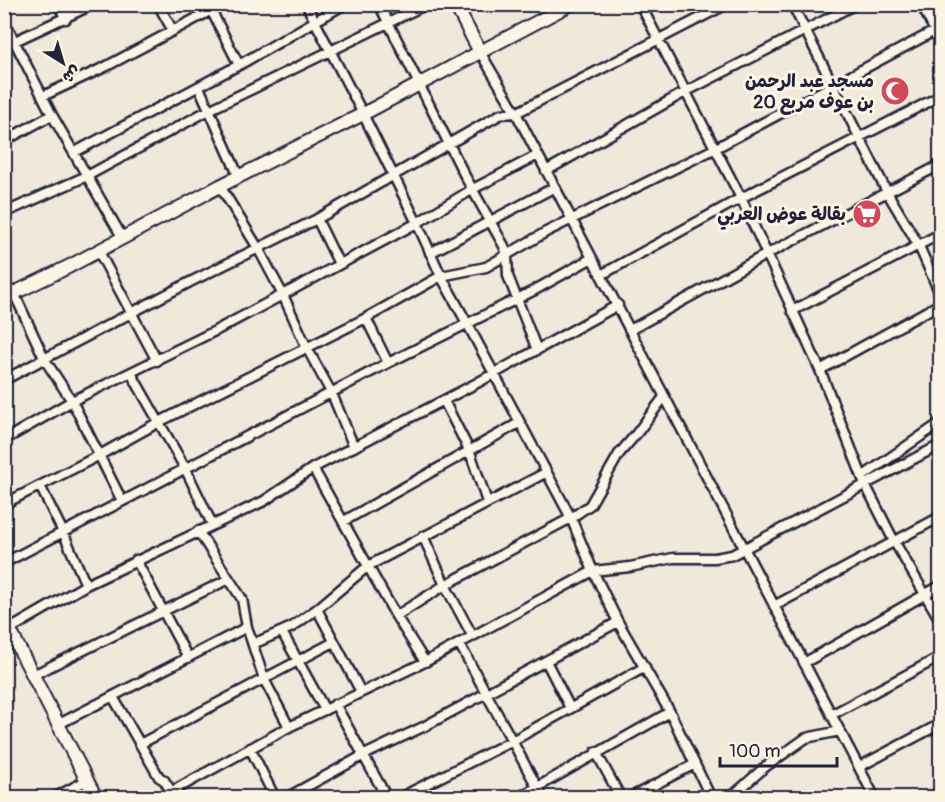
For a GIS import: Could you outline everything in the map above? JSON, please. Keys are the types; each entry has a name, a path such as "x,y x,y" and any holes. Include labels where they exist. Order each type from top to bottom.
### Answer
{"street":[{"path":"58,4 66,19"},
{"path":"15,41 94,4"},
{"path":"158,4 173,31"},
{"path":"44,96 107,66 173,31 210,8 223,4"},
{"path":"306,4 363,114 441,276 571,518 618,622 670,712 711,798"},
{"path":"75,152 240,65 345,4"},
{"path":"379,4 507,255 507,276 537,350"},
{"path":"4,213 88,175 209,110 427,4"},
{"path":"455,4 618,305 875,798"},
{"path":"122,501 72,401 45,360 9,296 571,4"},
{"path":"640,4 741,198 820,370 864,481 894,541 940,620"},
{"path":"4,380 132,312 317,219 501,114 516,113 727,4"},
{"path":"792,4 887,192 919,246 940,294"},
{"path":"546,171 685,92 856,4"},
{"path":"921,4 938,30 940,41"},
{"path":"210,8 240,65"},
{"path":"4,21 52,115 122,237"},
{"path":"4,504 159,422 366,318 441,276 460,271 483,269 572,219 714,149 938,30"},
{"path":"199,87 239,177"},
{"path":"601,275 741,198 940,96"},
{"path":"5,138 52,115"},
{"path":"4,440 72,401 157,361 283,295 417,223 472,189 538,156"},
{"path":"630,330 767,254 940,165"},
{"path":"220,186 258,248 283,295 332,394 354,447"},
{"path":"430,253 555,187"},
{"path":"317,219 339,264"},
{"path":"792,311 940,234"},
{"path":"98,250 157,361"},
{"path":"4,563 592,258"},
{"path":"820,370 940,304"},
{"path":"96,798 7,624 136,560 264,501 313,468 444,401 618,305"},
{"path":"366,318 388,363"},
{"path":"131,373 185,468 212,524"},
{"path":"396,616 445,585 571,518 593,502 619,454 638,433 664,397"},
{"path":"444,401 470,452 487,502"},
{"path":"344,521 519,423"},
{"path":"864,481 940,423"},
{"path":"160,798 288,728 425,662 593,571 630,567 673,558 727,556 864,481 940,445"},
{"path":"313,468 396,616 425,662"},
{"path":"253,644 282,632 317,609 368,566 545,472"},
{"path":"40,486 86,585"},
{"path":"774,606 940,517"},
{"path":"198,531 242,599 247,627 264,679 288,728"},
{"path":"423,536 445,585 472,635"},
{"path":"136,560 188,658"},
{"path":"33,675 229,579"},
{"path":"804,663 940,586"},
{"path":"317,609 361,692"},
{"path":"286,798 618,622"},
{"path":"59,724 247,627"},
{"path":"282,632 324,710"},
{"path":"140,744 334,642"},
{"path":"459,643 543,798"},
{"path":"831,715 940,657"},
{"path":"546,661 570,708"},
{"path":"399,798 512,741 645,667"},
{"path":"113,697 159,777 164,780 171,791"},
{"path":"335,704 387,798"},
{"path":"518,798 670,712"},
{"path":"859,767 940,724"},
{"path":"730,798 789,748 809,737 840,731"},
{"path":"250,748 275,798"},
{"path":"596,753 621,798"},
{"path":"629,798 695,764"},
{"path":"54,798 87,780"},
{"path":"931,798 940,792"}],"place":[{"name":"مسجد عبد الرحمن بن عوف مربع 20","path":"895,91"},
{"name":"بقالة عوض العربي","path":"867,214"}]}
